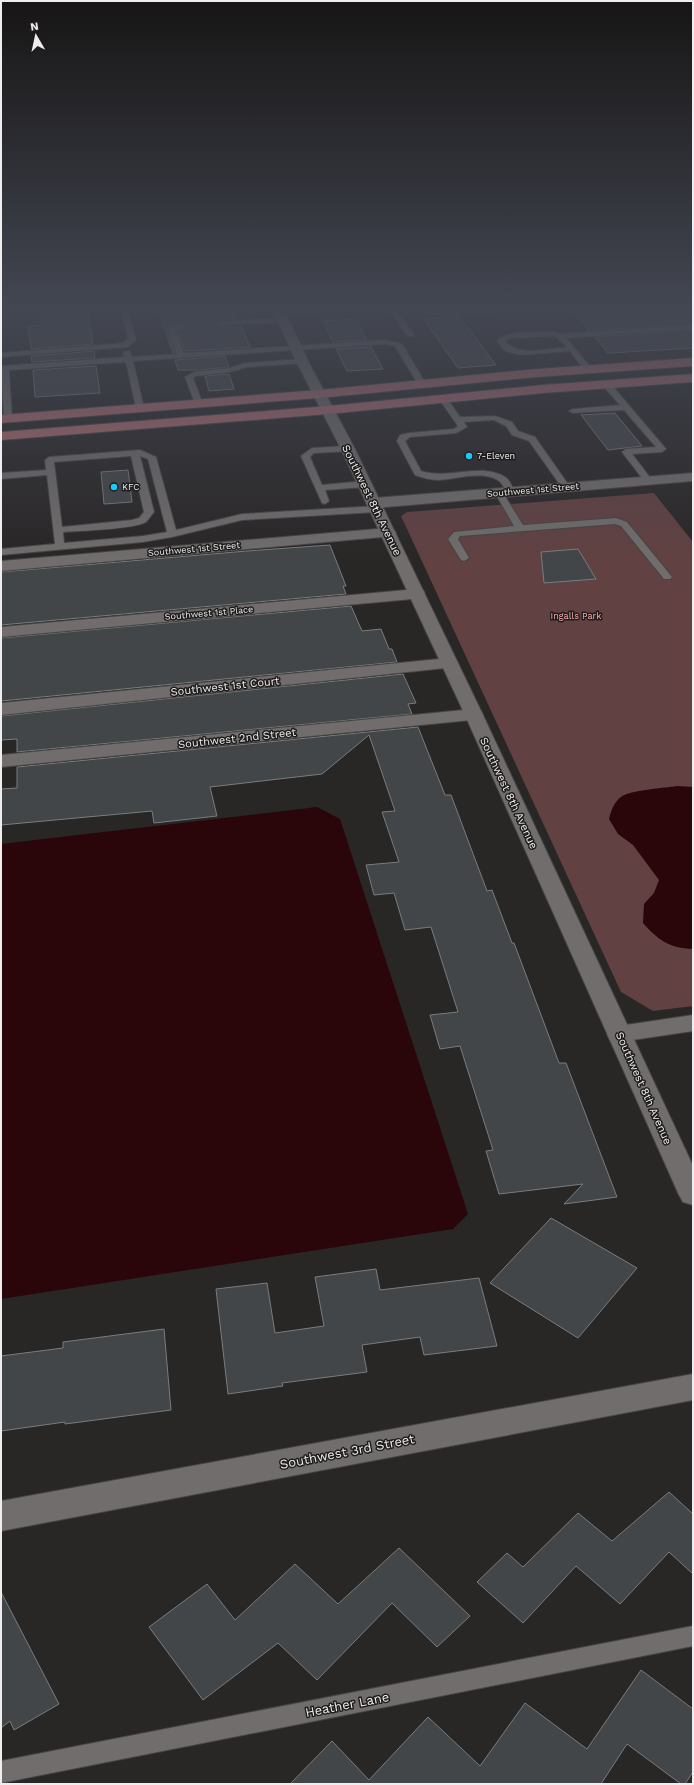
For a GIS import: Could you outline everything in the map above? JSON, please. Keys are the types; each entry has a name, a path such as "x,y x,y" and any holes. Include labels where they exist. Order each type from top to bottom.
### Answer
{"main road":[{"path":"3,421 25,425 61,414 337,392"},
{"path":"1,436 328,410 509,392"}],"street":[{"name":"Southwest 8th Avenue","path":"319,394 365,484 474,715 693,1195"},
{"name":"Southwest 1st Street","path":"375,506 505,492 693,476"},
{"name":"Southwest 1st Street","path":"1,566 388,533"},
{"name":"Southwest 1st Place","path":"1,632 416,594"},
{"name":"Southwest 1st Court","path":"1,709 449,663"},
{"name":"Southwest 2nd Street","path":"1,761 474,715"},
{"path":"619,1034 693,1023"},
{"name":"Southwest 3rd Street","path":"1,1516 693,1387"}],"lane":[{"path":"3,392 3,421"},
{"path":"137,392 140,408"},
{"path":"195,392 199,404"},
{"path":"614,392 662,449 626,452 648,480"},
{"path":"443,398 463,427 456,431 409,434 403,437 401,441 418,473 434,478 488,475 497,476 503,480 505,492 520,528"},
{"path":"573,410 626,406"},
{"path":"458,420 495,418 509,424 515,433 532,439 566,487"},
{"path":"325,501 305,456 312,451 348,449"},
{"path":"58,530 133,523 142,520 149,512 138,453"},
{"path":"60,546 49,460 138,453 152,457 172,534"},
{"path":"1,476 50,472"},
{"path":"319,488 365,484"},
{"path":"1,552 112,542 172,534 242,518 375,506"},
{"path":"464,558 453,539 457,534 616,521 624,524 667,577"},
{"name":"Heather Lane","path":"1,1772 693,1636"}],"green space":[{"name":"Ingalls Park","path":"654,493 693,542 693,1006 653,1011 621,992 401,516 407,512"}],"shaded area":[{"path":"677,786 693,787 693,949 677,947 665,942 643,923 644,904 654,893 659,880 633,845 618,834 609,819 615,804 625,795 640,791"},
{"path":"317,807 340,819 468,1214 453,1229 1,1299 1,844"}],"building":[{"path":"35,392 100,393 35,397"},
{"path":"615,413 642,446 608,450 581,415"},
{"name":"KFC","path":"128,470 132,502 104,504 101,472"},
{"path":"330,545 346,586 343,586 346,594 1,625 1,572"},
{"path":"578,549 596,579 544,583 541,552"},
{"path":"351,606 362,631 381,629 389,649 392,649 397,662 1,701 1,638"},
{"path":"403,674 416,703 408,704 412,714 17,752 17,739 1,740 1,716"},
{"path":"418,727 445,795 451,795 487,891 492,890 512,943 514,943 559,1063 566,1063 617,1197 564,1204 583,1184 499,1194 486,1151 493,1150 460,1046 440,1049 430,1015 458,1012 431,927 405,930 394,893 374,895 366,865 399,862 382,812 395,811 369,735 322,774 210,787 217,816 154,823 152,811 1,825 1,789 17,788 17,767"},
{"path":"551,1218 637,1268 578,1338 490,1283"},
{"path":"376,1269 380,1290 479,1278 497,1346 424,1355 420,1337 362,1345 367,1372 282,1383 283,1386 228,1394 216,1289 267,1283 275,1333 324,1326 315,1277"},
{"path":"164,1329 171,1410 1,1431 1,1356 63,1348 63,1342"},
{"path":"669,1492 693,1514 693,1574 669,1552 620,1604 576,1566 523,1623 477,1582 507,1553 523,1567 578,1513 612,1541"},
{"path":"399,1548 470,1616 437,1647 392,1603 317,1680 278,1643 203,1700 149,1627 207,1584 235,1620 295,1564 338,1604"},
{"path":"1,1592 59,1704 14,1730 10,1721 1,1728"},
{"path":"641,1670 693,1709 693,1772 685,1784 681,1784 627,1744 601,1784 290,1784 332,1741 369,1780 428,1717 480,1766 525,1703 587,1749"}],"place":[{"name":"7-Eleven","path":"469,456"},
{"name":"KFC","path":"114,487"}]}
